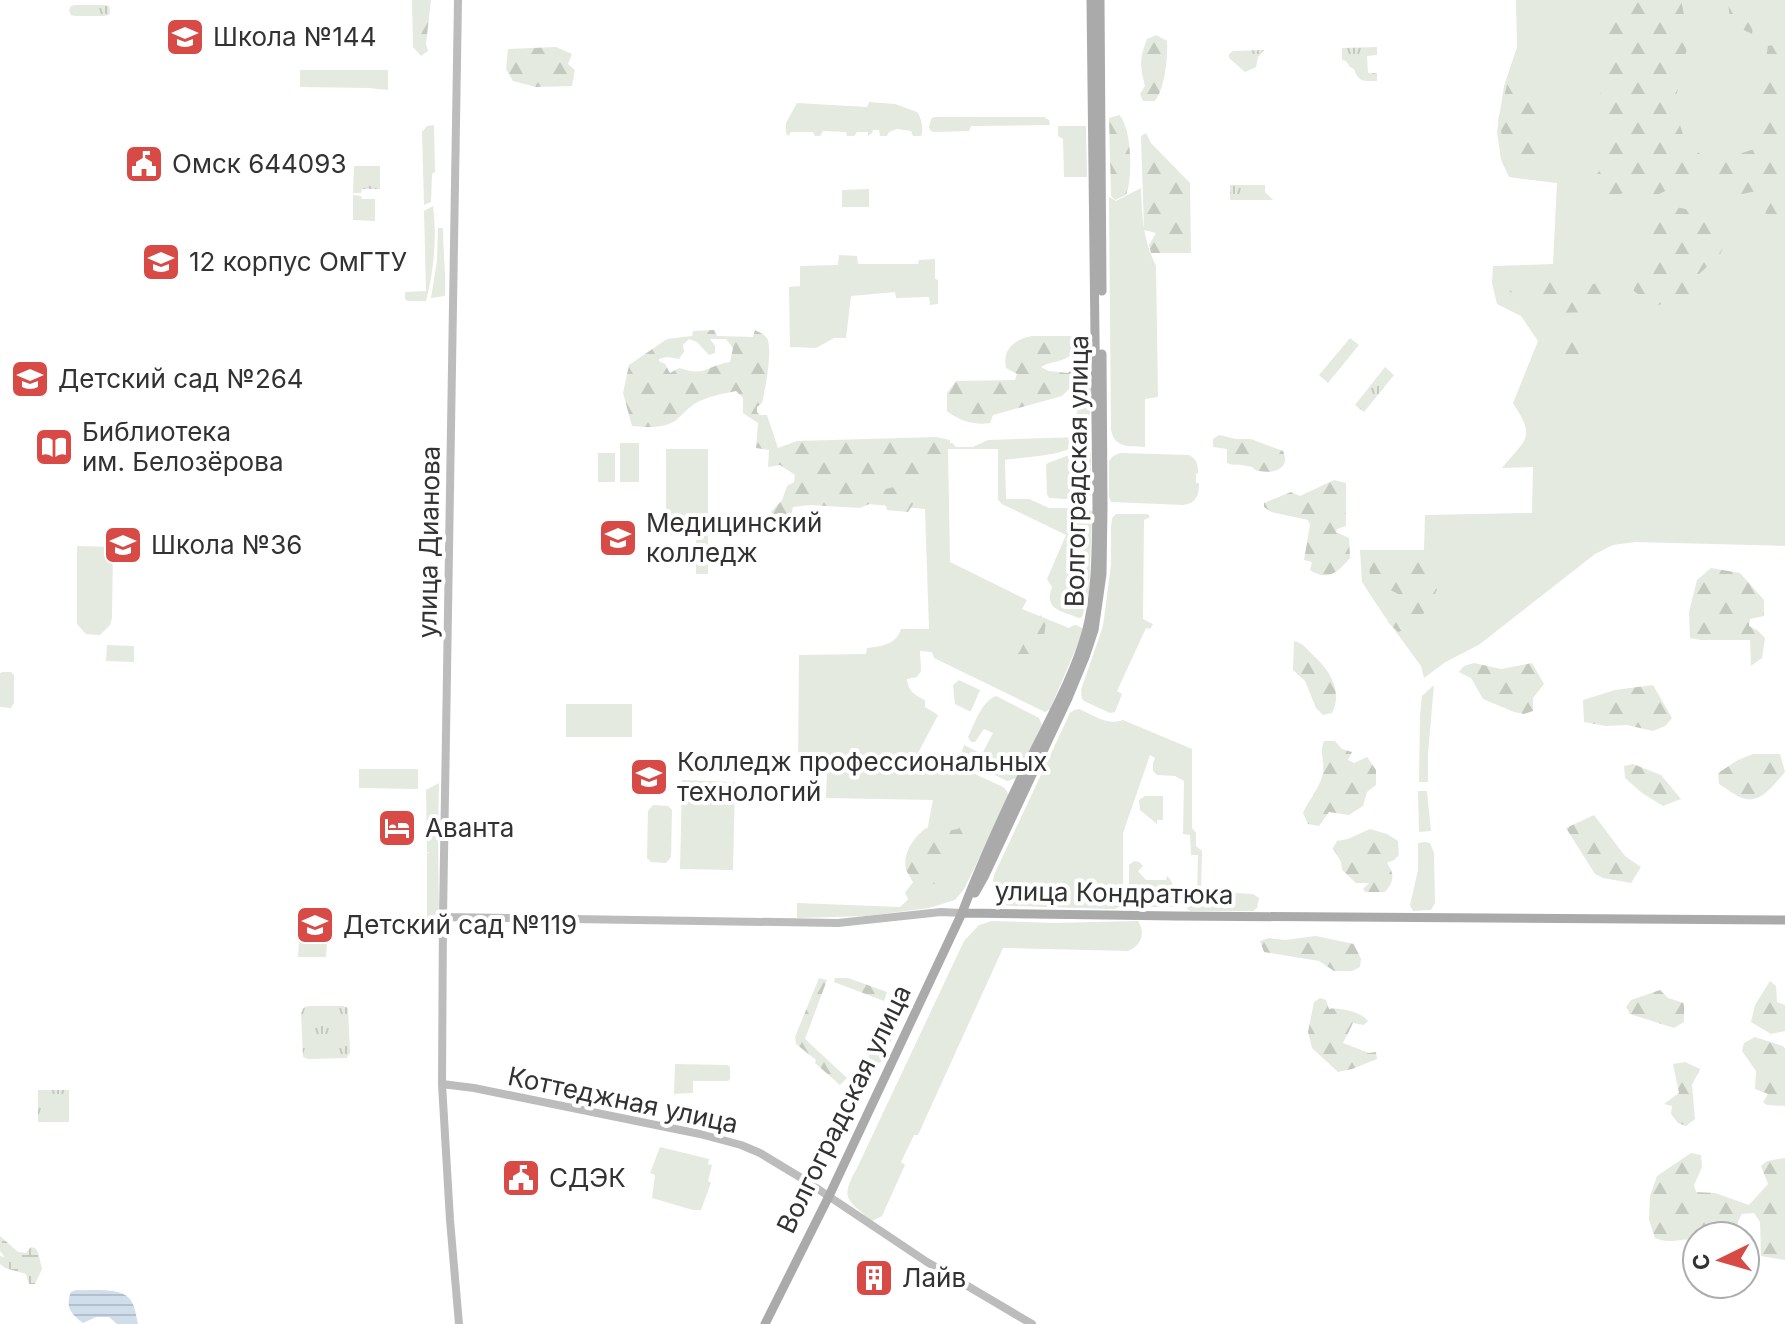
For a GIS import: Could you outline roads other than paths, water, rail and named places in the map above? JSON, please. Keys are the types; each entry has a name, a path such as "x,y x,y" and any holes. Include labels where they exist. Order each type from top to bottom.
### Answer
{"main road":[{"name":"улица Дианова","path":"458,0 442,1084 459,1324"},
{"name":"Волгоградская улица","path":"765,1324 962,913 977,873 1079,654 1087,626 1093,598 1097,506 1091,0"},
{"name":"Волгоградская улица","path":"962,913 984,877 1068,698 1091,639 1099,599 1103,506 1100,0"},
{"name":"улица Кондратюка","path":"443,917 838,923 941,912 1785,920"},
{"name":"Коттеджная улица","path":"442,1084 719,1138 760,1153 927,1262 1032,1324"}],"water":[{"path":"111,1291 124,1295 133,1303 138,1324 117,1324 109,1317 96,1317 83,1323 69,1306 71,1292"}],"place":[{"name":"Школа №144","path":"185,37"},
{"name":"Омск 644093","path":"144,164"},
{"name":"12 корпус ОмГТУ","path":"161,262"},
{"name":"Детский сад №264","path":"30,379"},
{"name":"Библиотека им. Белозёрова","path":"54,447"},
{"name":"Медицинский колледж","path":"618,538"},
{"name":"Школа №36","path":"123,545"},
{"name":"Колледж профессиональных технологий","path":"649,777"},
{"name":"Аванта","path":"397,828"},
{"name":"Детский сад №119","path":"315,925"},
{"name":"СДЭК","path":"521,1178"},
{"name":"Лайв","path":"874,1278"}]}
